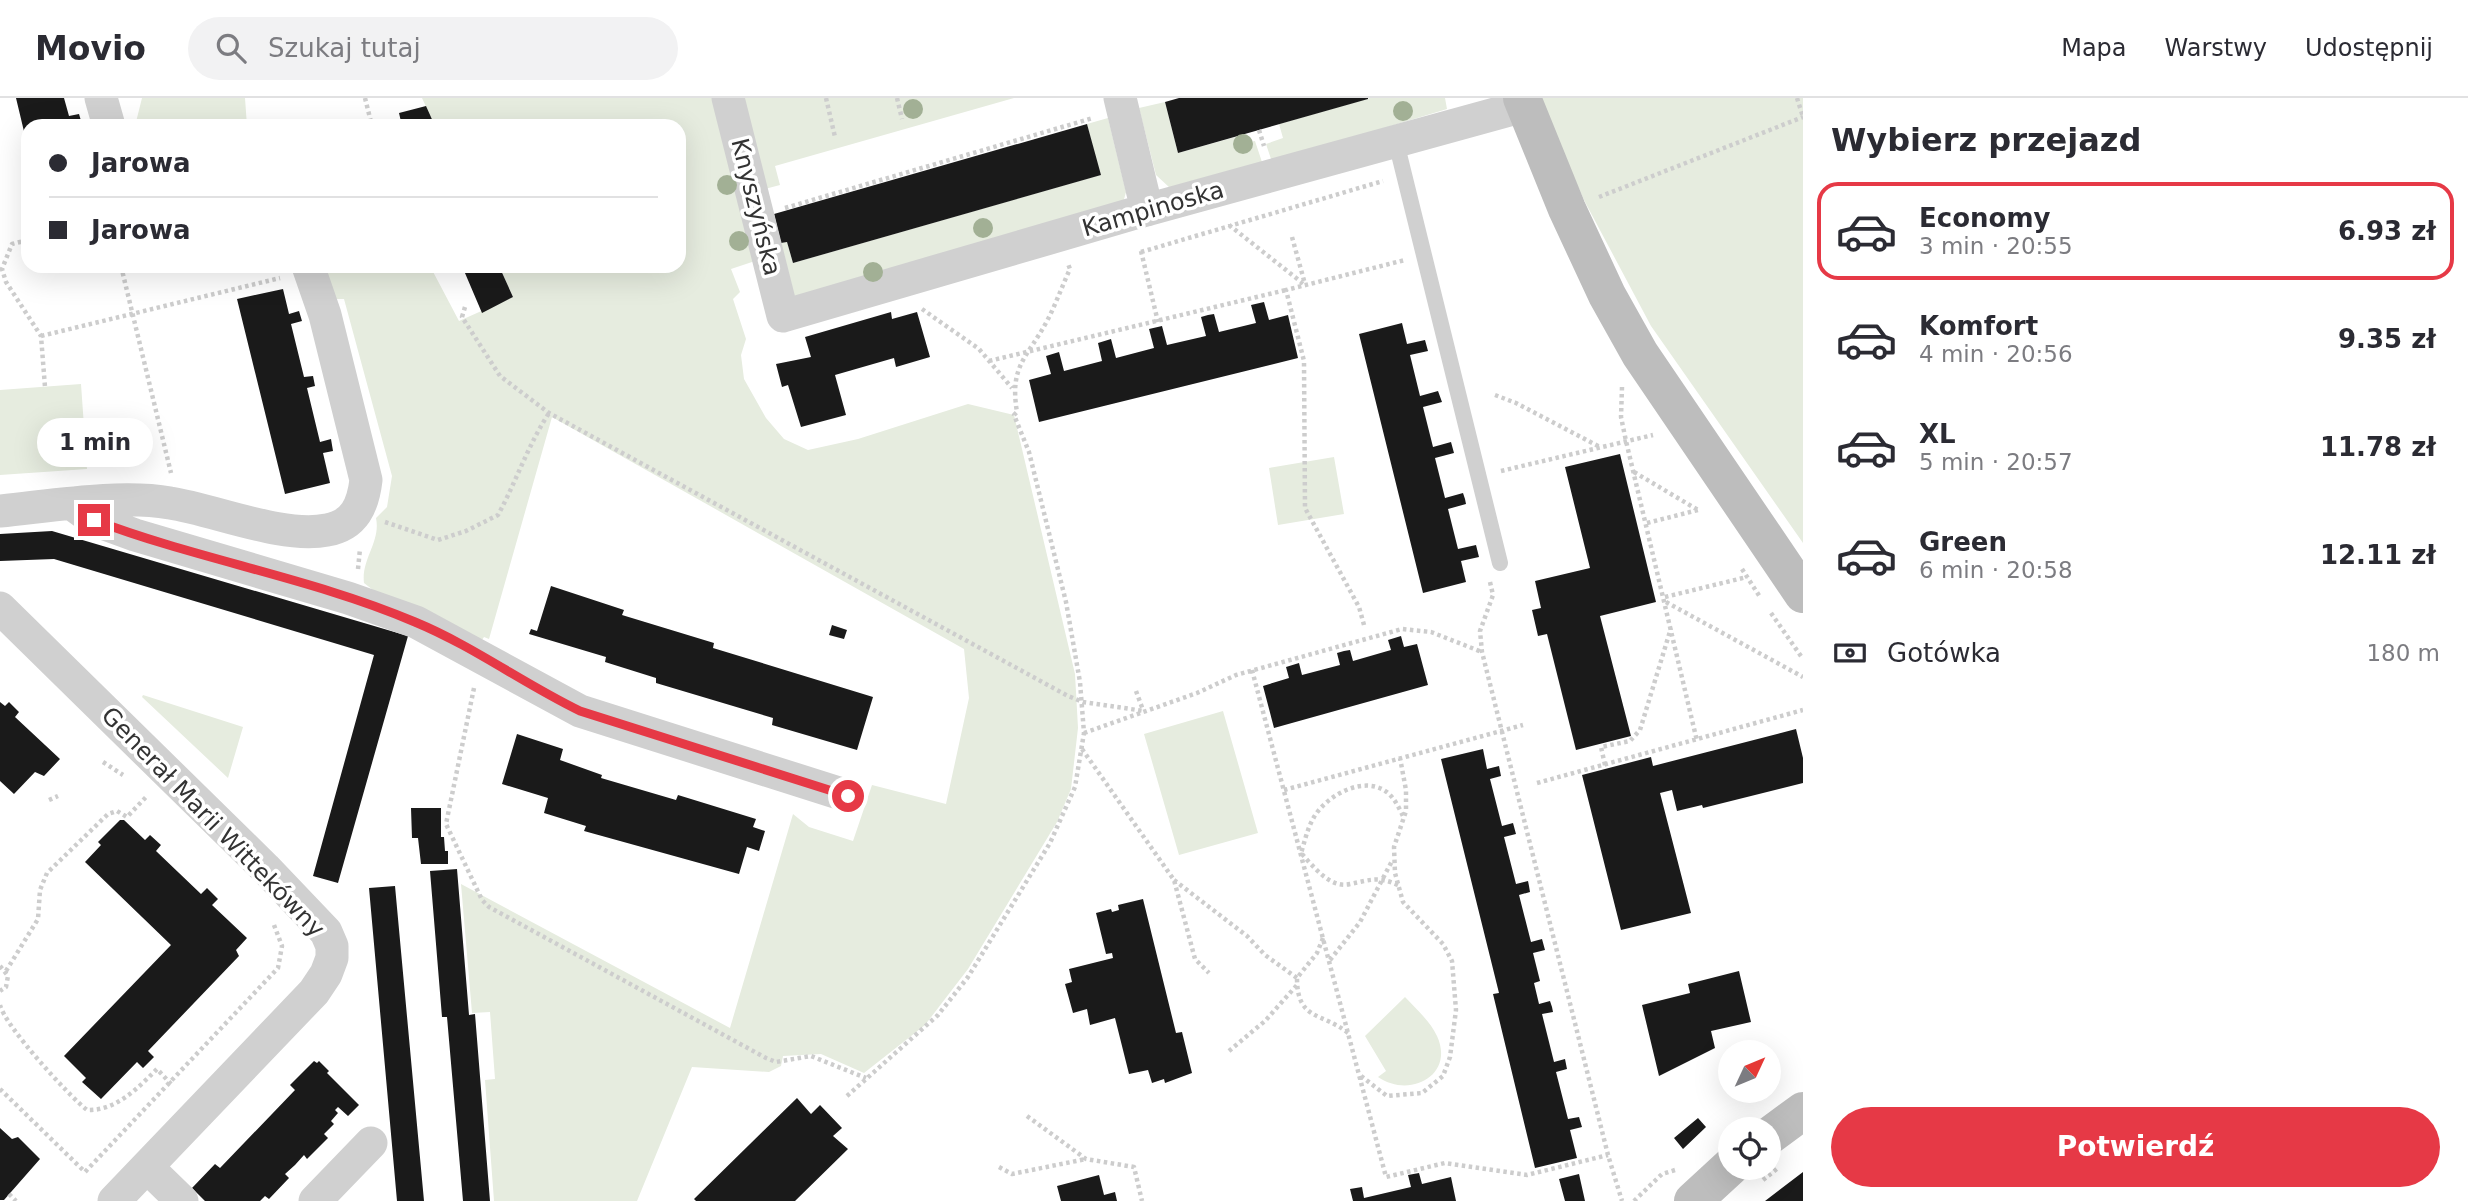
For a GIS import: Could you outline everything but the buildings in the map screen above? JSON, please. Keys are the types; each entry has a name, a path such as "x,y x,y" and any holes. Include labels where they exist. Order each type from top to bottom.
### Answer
{"street":[{"path":"101,98 107,119"},
{"name":"Knyszyńska","path":"728,98 783,316"},
{"path":"1523,102 1567,209 1607,295 1640,354 1803,594"},
{"name":"Kampinoska","path":"783,316 1139,212 1387,144 1523,102"},
{"path":"1108,107 1139,212"},
{"path":"0,511 72,504 172,503 265,526 313,531 339,526 358,512 366,480 326,315 302,273"},
{"path":"72,504 94,520 135,535 379,608 442,634 538,691 580,711 848,796"},
{"name":"Generał Marii Wittekówny","path":"0,608 265,867 326,932 332,946 326,974 314,992 114,1201"},
{"path":"1781,1143 1803,1111"},
{"path":"316,1201 371,1143"},
{"path":"147,1167 182,1201"},
{"path":"1696,1200 1734,1180"}],"lane":[{"path":"1387,144 1479,477 1500,563"}],"path":[{"path":"365,98 370,119"},
{"path":"826,98 835,136"},
{"path":"897,98 902,119"},
{"path":"1567,209 1803,117 1797,98"},
{"path":"758,216 1108,107"},
{"path":"1141,252 1387,180 1387,144"},
{"path":"1197,196 1230,226 1306,285"},
{"path":"1139,212 1141,252 1158,322"},
{"path":"847,1096 938,1015 968,977 1063,816 1075,787 1084,733 1083,702 1066,602 1029,452 1014,415 1017,412 1013,388 1024,355 1047,322 1070,269 1060,235"},
{"path":"1292,237 1306,285"},
{"path":"21,242 12,244 1,269 6,282 41,336 45,387"},
{"path":"989,361 1024,355 1408,259 1405,246"},
{"path":"123,273 169,467"},
{"path":"41,336 133,315 289,273"},
{"path":"888,286 979,349 1013,388"},
{"path":"1286,290 1304,361 1305,508 1359,607 1364,625"},
{"path":"465,307 462,317 500,376 549,413 1083,702 1144,711"},
{"path":"1622,384 1621,417 1626,441 1698,741"},
{"path":"1494,395 1516,402 1601,447"},
{"path":"358,512 438,540 498,516 509,486 526,460 537,431 549,413"},
{"path":"1479,477 1653,435"},
{"path":"1634,472 1700,509 1647,523"},
{"path":"1489,576 1493,595 1480,631 1482,652 1608,1155 1622,1201"},
{"path":"1665,599 1747,577"},
{"path":"1665,599 1803,677"},
{"path":"1605,765 1601,747 1630,741 1640,730 1671,628"},
{"path":"1084,733 1252,670 1402,629 1431,632 1482,652"},
{"path":"481,656 446,824 482,900 489,907 766,1058 776,1062 811,1056 866,1078"},
{"path":"1252,670 1386,1177 1445,1163 1527,1175 1608,1155"},
{"path":"1136,691 1144,711"},
{"path":"1537,783 1698,741 1803,710"},
{"path":"1284,790 1523,724"},
{"path":"1082,748 1174,880 1297,978"},
{"path":"1330,960 1360,922 1392,860 1404,817 1406,790 1400,758"},
{"path":"103,762 133,782"},
{"path":"1301,853 1314,816 1325,803 1348,789 1379,788 1388,793 1404,817"},
{"path":"143,789 159,802"},
{"path":"6,971 38,919 40,890 47,873 108,814 117,811 127,817 149,793"},
{"path":"49,800 58,796"},
{"path":"1301,853 1331,882 1348,885 1371,878 1382,878 1398,885"},
{"path":"1361,1076 1387,1096 1413,1096 1434,1086 1443,1076 1450,1057 1456,997 1452,961 1439,938 1404,902 1392,860"},
{"path":"1174,880 1195,959 1209,973"},
{"path":"0,1089 85,1171 171,1084 278,968 282,946 271,917"},
{"path":"1324,937 1317,953 1297,978 1302,1005 1310,1015 1332,1022 1350,1035"},
{"path":"0,966 6,971 8,982 0,991"},
{"path":"1229,1051 1265,1021 1297,985"},
{"path":"0,1005 2,1014 33,1052 87,1110 107,1107 123,1098 157,1069 171,1084"},
{"path":"1027,1116 1086,1159"},
{"path":"999,1167 1012,1174 1086,1159 1134,1167 1142,1201"},
{"path":"1634,1201 1662,1174"},
{"path":"9,1194 16,1201"}],"shaded area":[{"path":"142,98 245,98 246,119 137,119"},
{"path":"422,98 717,98 758,260 731,269 740,292 733,299 746,339 741,355 744,379 766,418 784,439 808,450 858,439 968,404 1014,415 1075,674 1078,728 1071,789 1057,822 968,969 925,1025 864,1073 821,1054 783,1056 781,1066 769,1072 692,1067 637,1201 494,1201 485,1080 495,1079 490,1012 472,1013 461,884 730,1028 793,814 809,827 853,841 872,785 946,804 969,698 964,649 552,417 489,639 484,637 482,640 373,590 364,583 365,566 376,535 376,518 387,507 392,476 344,299 328,299 328,273 434,273 459,321 513,297 502,273 686,273 686,119 432,119"},
{"path":"740,98 1014,98 775,166 780,185 761,190"},
{"path":"1370,98 1445,98 1447,109 1272,162 1266,144 1283,138 1279,124"},
{"path":"1538,98 1803,98 1803,543 1651,326 1585,202"},
{"path":"1165,102 1178,153 1246,134 1249,142 1255,141 1263,165 1170,188 1156,175 1139,108"},
{"path":"1108,118 1126,192 1123,203 795,299 781,243 787,242 793,263 1100,175 1087,124"},
{"path":"81,384 87,469 0,475 0,390"},
{"path":"1334,457 1344,514 1278,525 1269,468"},
{"path":"143,695 243,727 228,778 142,697"},
{"path":"1223,711 1258,833 1179,855 1144,734"},
{"path":"1405,997 1431,1025 1441,1050 1440,1062 1435,1072 1415,1084 1403,1085 1378,1077 1386,1071 1365,1036"}],"route":[{"path":"94,520 135,535 379,608 442,634 538,691 580,711 641,733 848,796"}]}
